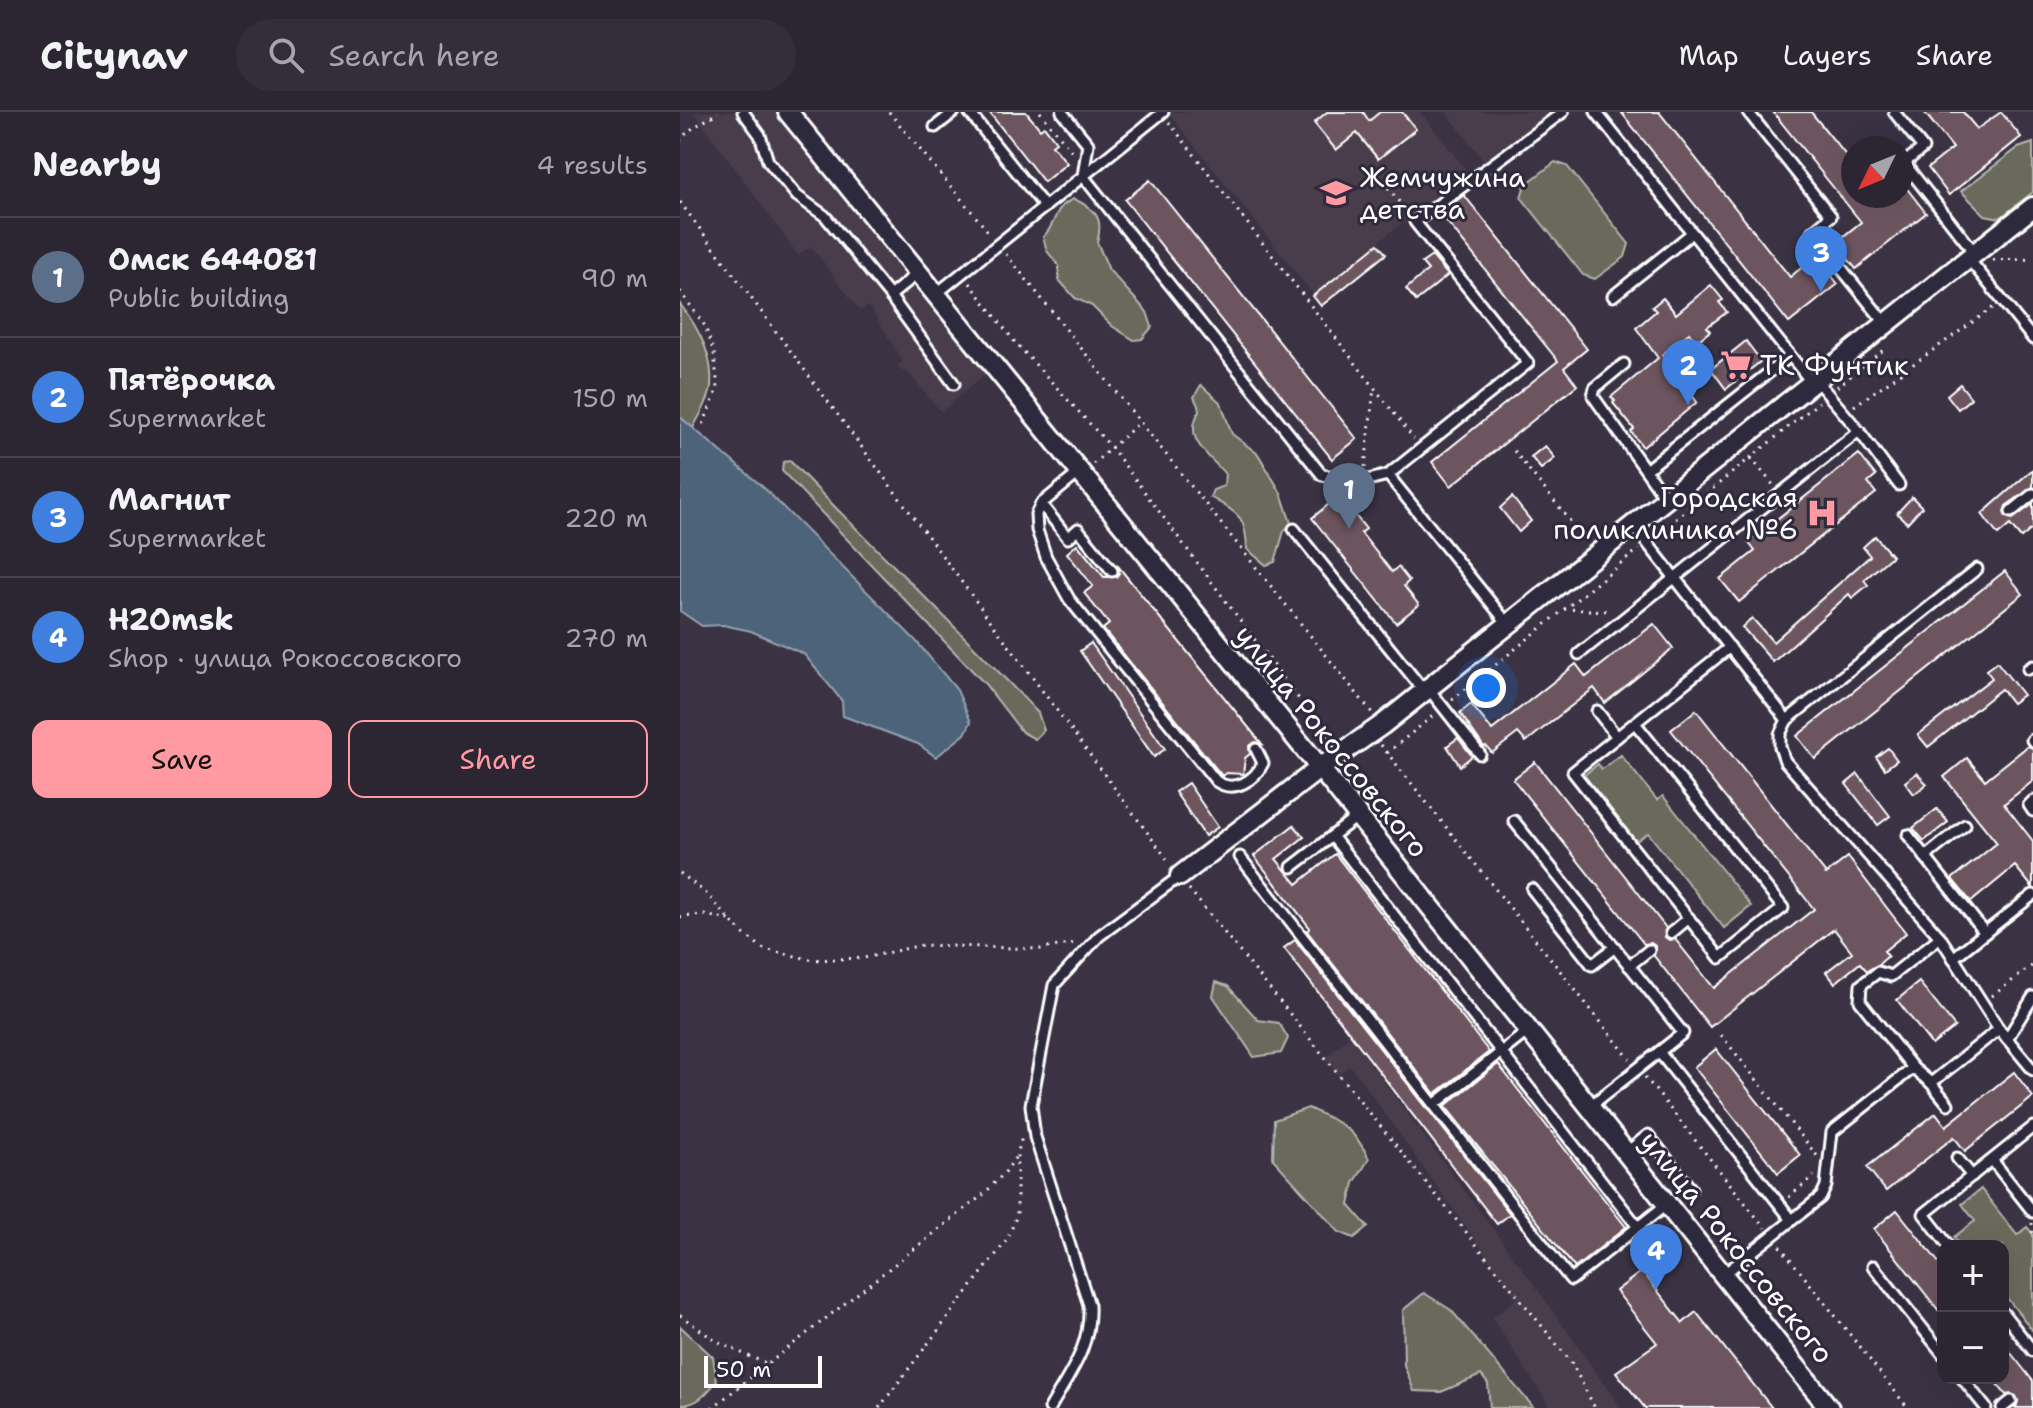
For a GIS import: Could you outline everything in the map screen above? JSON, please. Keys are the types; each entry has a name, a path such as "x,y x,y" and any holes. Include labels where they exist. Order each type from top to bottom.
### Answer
{"street":[{"name":"улица Рокоссовского","path":"788,112 1320,768 1829,1408"},
{"path":"1180,876 1320,768 1382,725 1886,324 1974,261 2033,207"}],"lane":[{"path":"743,112 760,135 768,161 797,196 825,216 890,296 954,384"},
{"path":"935,127 954,112"},
{"path":"969,112 1045,207"},
{"path":"1062,112 1088,144 1083,176 1322,475 1364,481 1388,475 1528,363 1415,222 1563,112"},
{"path":"936,294 1163,112"},
{"path":"1596,112 1790,356 1828,394 1899,485"},
{"path":"1748,112 1831,216 1812,232 1886,324"},
{"path":"1894,112 1923,148 1904,163 2002,301 2033,339"},
{"path":"1613,296 1692,233"},
{"path":"890,296 918,273"},
{"path":"1647,469 1790,356"},
{"path":"1624,364 1595,388 1593,396 1666,499"},
{"path":"1579,654 1859,431"},
{"path":"1080,473 1041,504 1036,514 1037,530 1046,557 1069,599 1216,781 1230,787 1247,782 1263,763 1256,749"},
{"path":"1388,475 1508,624"},
{"path":"2011,512 2033,494"},
{"path":"1041,504 1068,538 1078,529 1112,571"},
{"path":"1633,525 1787,720"},
{"path":"1294,529 1480,754"},
{"path":"1977,569 1787,720 1780,734 1780,747 1785,761 1940,937 1999,1029 2033,1070"},
{"path":"1635,723 1783,908 1720,958 1573,772 1730,647"},
{"path":"1597,711 1617,737"},
{"path":"2033,801 2029,805 2033,811"},
{"path":"1292,867 1358,816"},
{"path":"1514,821 1683,1033 1589,1107"},
{"path":"1925,857 1965,825"},
{"path":"1908,835 1985,933"},
{"path":"1332,836 1638,1227"},
{"path":"1240,857 1571,1280 1667,1204"},
{"path":"1050,1408 1087,1340 1089,1305 1035,1137 1031,1105 1054,985 1099,936 1180,876"},
{"path":"1532,889 1592,965 1615,947"},
{"path":"1953,958 2033,895"},
{"path":"1671,933 1689,918"},
{"path":"1940,937 1891,976 1878,972 1861,985 1860,1001 1913,1068 1931,1083 1948,1104"},
{"path":"1629,966 1649,950"},
{"path":"2007,1039 2033,997"},
{"path":"1931,1083 1999,1029"},
{"path":"1434,1105 1528,1031"},
{"path":"1659,1052 1792,1220"},
{"path":"1723,1275 1821,1197 1826,1186 1828,1146 1832,1132 1913,1068"},
{"path":"1944,1240 1924,1214 2033,1127"},
{"path":"1626,1153 1648,1135 1691,1189"},
{"path":"1957,1158 1972,1176"},
{"path":"1992,1160 2033,1212"},
{"path":"1873,1266 1937,1346"},
{"path":"2009,1321 2033,1351"},
{"path":"1967,1384 1986,1408"}],"path":[{"path":"680,141 685,133 718,112"},
{"path":"889,112 1382,725"},
{"path":"1163,112 1421,449"},
{"path":"1373,169 1415,222"},
{"path":"680,202 1180,876 1262,984 1571,1362 1595,1408"},
{"path":"1974,261 1994,260 2004,252"},
{"path":"1974,261 2033,259"},
{"path":"962,273 1014,341 1111,447 1328,735 1337,756"},
{"path":"680,291 705,326 714,353 718,388 703,425"},
{"path":"1844,413 2002,301"},
{"path":"1387,753 1886,347"},
{"path":"1364,481 1374,388"},
{"path":"1080,473 1140,422"},
{"path":"1514,451 1590,546"},
{"path":"1751,458 1780,494"},
{"path":"1564,609 1632,612"},
{"path":"680,873 707,894 741,932 764,949 813,960 864,958 922,945 1041,949 1071,945 1099,936"},
{"path":"680,917 704,915 730,920"},
{"path":"1983,1003 2033,965"},
{"path":"1721,1035 1827,1166 1779,1204"},
{"path":"879,1408 1007,1240 1017,1215 1017,1155 1031,1105"},
{"path":"712,1408 984,1194 1017,1155"},
{"path":"680,1315 717,1342 768,1364"}],"shaded area":[{"path":"694,112 778,112 949,322 985,374 941,412 907,371 903,372 898,366 903,361 869,306 860,311 811,246 798,255"},
{"name":"Жемчужина детства","path":"1168,112 1420,112 1467,171 1313,294"},
{"path":"1446,112 1549,112 1486,163"},
{"path":"1350,1036 1541,1294 1621,1408 1551,1408 1492,1318 1517,1298 1350,1065 1338,1075 1324,1058"}],"green space":[{"path":"2033,143 2033,192 2000,218 1985,215 1961,191 2018,148"},
{"path":"1555,162 1567,166 1629,244 1625,257 1595,279 1583,275 1521,197 1525,185"},
{"path":"1074,199 1093,211 1099,221 1097,242 1109,270 1147,312 1152,327 1142,339 1134,340 1112,326 1092,306 1075,298 1059,280 1059,266 1047,251 1043,237 1062,206"},
{"path":"680,304 703,342 710,364 709,397 693,428 680,417"},
{"path":"1201,385 1221,403 1232,434 1258,454 1281,493 1291,523 1284,531 1275,562 1266,565 1247,549 1245,529 1239,517 1210,497 1213,490 1224,486 1225,474 1204,452 1195,437 1195,420 1200,410 1194,397"},
{"path":"790,461 1038,713 1044,730 1035,739 1022,732 985,684 782,471 783,462"},
{"path":"1621,755 1657,800 1663,796 1751,906 1724,928 1648,833 1635,842 1583,776 1598,764 1602,769"},
{"path":"1216,982 1228,986 1258,1020 1279,1023 1288,1038 1281,1053 1254,1057 1213,996"},
{"path":"1308,1108 1351,1132 1369,1159 1354,1183 1349,1205 1368,1227 1354,1238 1339,1232 1273,1159 1274,1120"},
{"path":"1981,1189 2017,1235 2027,1227 2033,1234 2033,1331 2009,1301 2009,1240 1956,1240 1954,1237 1975,1221 1962,1204"},
{"path":"1424,1293 1451,1310 1534,1408 1490,1408 1488,1384 1481,1375 1441,1392 1414,1391 1404,1365 1403,1310"},
{"path":"680,1326 713,1357 717,1381 697,1401 686,1405 680,1405"}],"water":[{"path":"680,417 763,487 916,641 957,690 971,722 965,734 936,757 918,744 843,716 842,701 804,654 751,631 723,625 702,626 680,611"}],"building":[{"path":"989,112 1026,112 1040,129 1044,126 1056,142 1052,145 1067,163 1044,182"},
{"path":"1327,112 1363,112 1369,121 1380,112 1402,112 1416,129 1378,159 1357,133 1336,150 1314,123"},
{"path":"1621,112 1659,112 1790,277 1816,256 1838,284 1789,323"},
{"path":"1773,112 1811,112 1841,149 1841,197"},
{"path":"1924,112 1963,112 1977,129 2001,112 2021,137 1949,195 1928,168 1953,148"},
{"path":"1150,180 1357,439 1332,459 1125,200"},
{"path":"1464,195 1587,349 1564,368 1577,385 1451,486 1432,462 1558,361 1440,213"},
{"path":"1913,196 1926,213 1856,269 1835,243 1861,222 1850,208 1913,208"},
{"path":"1378,244 1386,254 1321,306 1313,296"},
{"path":"1432,256 1448,275 1416,301 1406,289 1428,270 1422,263"},
{"path":"1711,285 1723,300 1719,302 1727,312 1707,327 1710,331 1696,342 1689,333 1662,355 1697,402 1643,447 1611,397 1658,358 1636,328 1656,311 1652,307 1663,298 1676,314"},
{"name":"ТК Фунтик","path":"1746,341 1761,361 1726,389 1711,369"},
{"path":"1960,384 1971,398 1958,409 1947,395"},
{"path":"1545,446 1555,458 1541,469 1531,457"},
{"path":"1859,454 1876,476 1868,483 1876,493 1739,602 1720,579 1755,551 1748,542"},
{"path":"2033,469 2033,487 2006,506 2004,512 2006,517 2013,519 2033,504 2033,528 2021,538 2010,525 1998,535 1982,514"},
{"path":"1512,497 1531,521 1519,532 1500,508"},
{"path":"1912,497 1922,507 1907,523 1897,513"},
{"path":"1334,500 1349,518 1354,514 1366,529 1361,533 1392,572 1398,567 1409,581 1404,586 1419,605 1396,623 1312,518"},
{"path":"1875,536 1892,556 1864,580 1868,585 1852,598 1849,594 1773,662 1742,627 1752,618 1773,642 1870,556 1863,547"},
{"path":"1077,544 1104,577 1116,577 1118,566 1262,744 1256,742 1249,746 1250,754 1245,758 1243,774 1226,773 1222,776 1103,629 1109,624 1084,593 1093,586 1067,553"},
{"path":"2005,571 2023,594 1815,759 1797,736"},
{"path":"1654,624 1673,648 1605,703 1594,688 1526,742 1518,733 1492,753 1484,747 1460,713 1471,704 1492,730 1576,664 1586,677"},
{"path":"1091,643 1165,749 1154,757 1080,651"},
{"path":"1997,662 2023,695 2012,703 2001,689 1928,747 1918,735 1992,678 1986,670"},
{"path":"1696,710 1826,874 1848,857 1906,933 1884,951 1888,956 1878,965 1867,971 1860,963 1835,983 1826,972 1852,952 1834,929 1710,1027 1654,956 1655,946 1644,944 1513,779 1535,762 1666,928 1665,937 1675,939 1714,988 1814,909 1671,730"},
{"path":"1458,738 1472,756 1460,766 1447,746"},
{"path":"2028,746 2033,748 2033,781 2004,804 2033,841 2033,888 2015,866 1971,902 1952,879 1997,843 1944,777 1967,758 1985,780"},
{"path":"1888,748 1897,760 1885,769 1876,757"},
{"path":"1917,773 1927,784 1914,794 1905,782"},
{"path":"1858,774 1890,816 1878,825 1846,784"},
{"path":"1188,783 1218,827 1205,836 1175,792"},
{"path":"1937,809 1948,822 1924,841 1913,828"},
{"path":"1294,825 1304,837 1276,859 1297,884 1335,854 1489,1052 1435,1094 1307,931 1310,928 1254,856"},
{"path":"1295,940 1510,1214 1497,1224 1284,948"},
{"path":"1919,982 1955,1027 1932,1045 1897,1000"},
{"path":"1716,1049 1800,1155 1778,1173 1694,1067"},
{"path":"1498,1064 1626,1227 1575,1268 1445,1106"},
{"path":"2014,1072 2033,1097 1965,1151 1954,1137 1886,1191 1867,1167 1936,1113 1946,1126"},
{"path":"1897,1210 1937,1260 1937,1308 1874,1229"},
{"path":"1642,1271 1683,1323 1696,1312 1772,1408 1645,1408 1616,1372 1657,1343 1616,1291"},
{"path":"2009,1351 2033,1381 2033,1408 2016,1408 2016,1396 2006,1395 1997,1384 2009,1384"}],"place":[{"name":"Жемчужина детства","path":"1336,193"},
{"name":"Магнит","path":"1821,292"},
{"name":"ТК Фунтик","path":"1736,365"},
{"name":"Пятёрочка","path":"1688,405"},
{"name":"Городская поликлиника №6","path":"1822,513"},
{"name":"Омск 644081","path":"1349,529"},
{"name":"H2Omsk","path":"1656,1290"}]}
